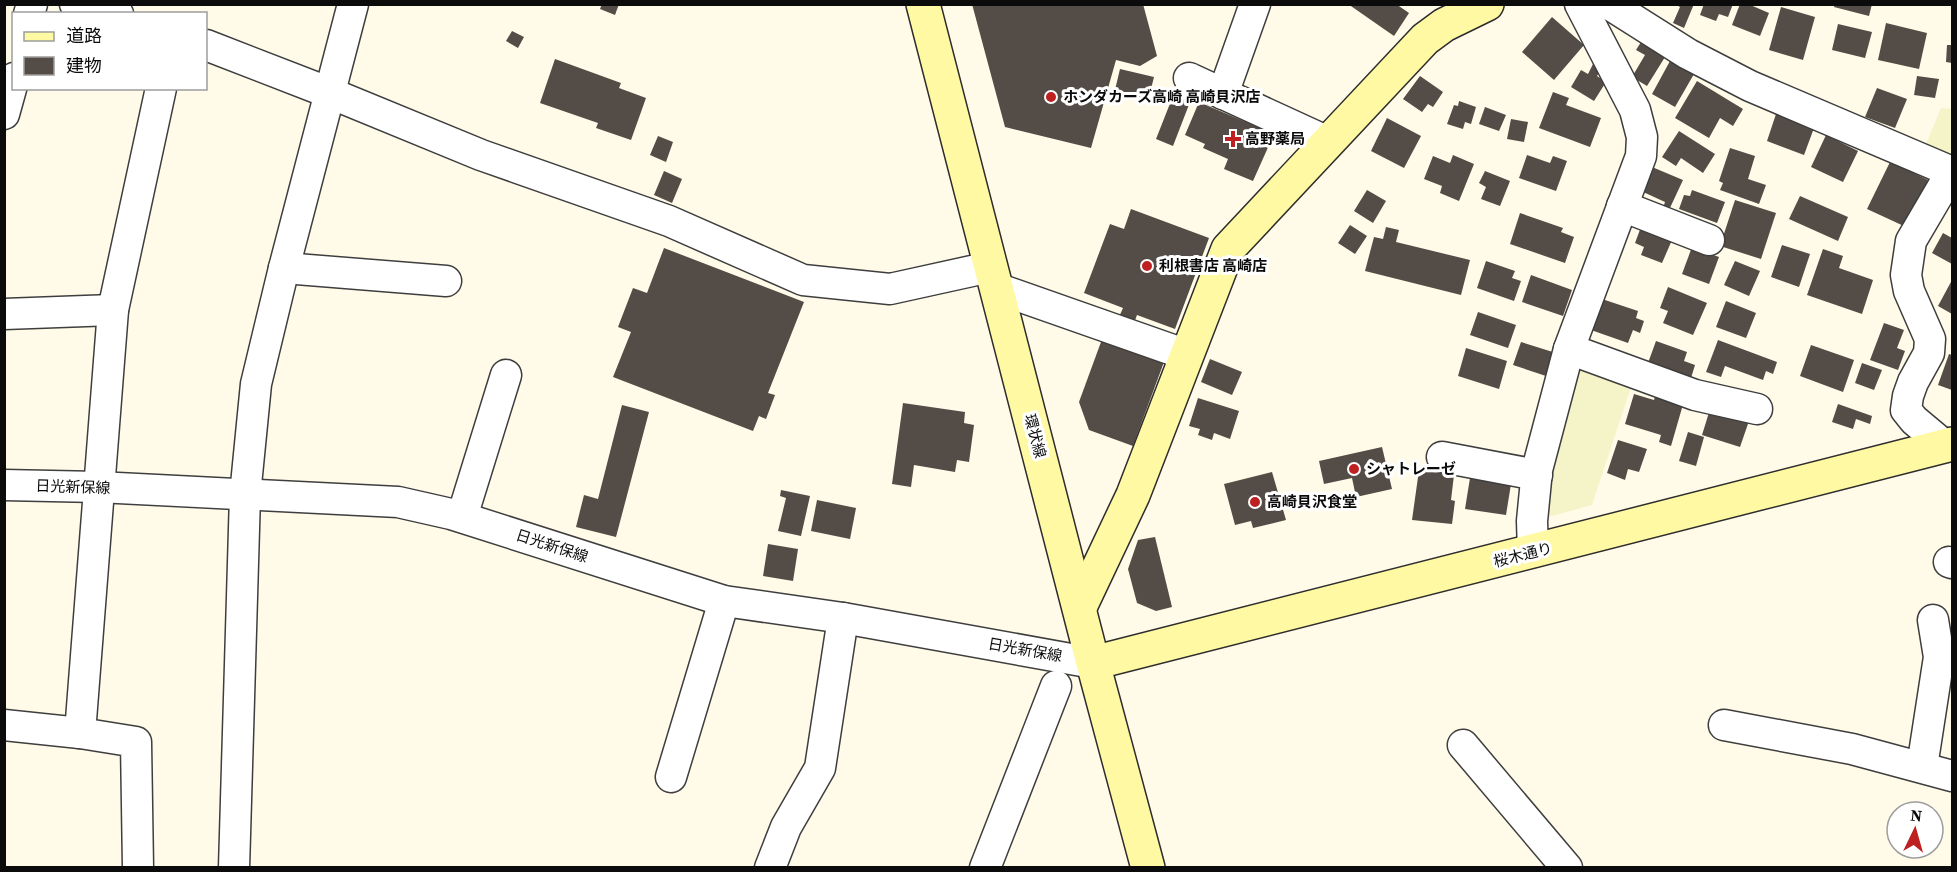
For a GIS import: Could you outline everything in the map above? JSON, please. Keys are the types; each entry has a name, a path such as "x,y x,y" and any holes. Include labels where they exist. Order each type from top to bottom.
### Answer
{"street":[{"path":"75,4 109,12"},
{"path":"234,867 244,495 256,384 353,4"},
{"name":"環状線","path":"923,4 1148,867"},
{"path":"1223,94 1255,4"},
{"path":"1080,607 1133,495 1228,249 1425,39 1444,25 1487,4"},
{"path":"1533,552 1532,521 1537,475 1569,349 1641,156 1642,136 1635,110 1580,4"},
{"path":"1609,4 1688,54 1750,86 1952,171 1911,241 1905,275 1909,291 1930,339 1929,353 1913,382 1906,410 1914,420 1949,445"},
{"path":"207,45 481,155 669,221 803,280 890,290 993,277 1187,355"},
{"path":"1189,78 1328,142"},
{"path":"4,114 12,85"},
{"path":"80,733 113,310 161,90"},
{"path":"1622,206 1709,240"},
{"path":"284,268 446,281"},
{"path":"4,314 113,310"},
{"path":"1569,349 1695,395 1757,409"},
{"path":"462,518 506,375"},
{"name":"桜木通り","path":"1093,663 1949,445"},
{"path":"1442,457 1537,475"},
{"name":"日光新保線","path":"4,485 98,487 398,502 462,518 724,601 843,618 1093,663"},
{"path":"671,777 724,601"},
{"path":"770,867 786,827 820,768 843,618"},
{"path":"1922,767 1939,657 1934,620"},
{"path":"985,867 1056,686"},
{"path":"4,725 136,742 138,867"},
{"path":"1724,725 1852,750 1953,776"},
{"path":"1463,745 1567,867"}],"shaded area":[{"path":"1941,108 1952,109 1952,161 1924,149"},
{"path":"1571,361 1634,378 1592,505 1541,519"}],"building":[{"path":"602,4 619,4 615,15 600,9"},
{"name":"ホンダカーズ高崎 高崎貝沢店","path":"972,4 1143,4 1157,56 1140,66 1116,60 1091,148 1005,127"},
{"path":"1348,4 1396,4 1409,13 1394,36"},
{"path":"1675,4 1694,4 1684,28 1673,23 1680,7"},
{"path":"1704,4 1733,4 1728,17 1719,14 1716,21 1700,15"},
{"path":"1740,4 1748,4 1769,13 1760,36 1732,25"},
{"path":"1835,4 1872,4 1869,16 1834,7"},
{"path":"1781,7 1815,17 1803,60 1769,50"},
{"path":"1552,17 1584,45 1554,80 1522,52"},
{"path":"1886,23 1927,33 1919,69 1878,60"},
{"path":"1838,24 1872,32 1865,58 1832,50"},
{"path":"512,31 524,37 518,48 506,41"},
{"path":"1641,42 1665,57 1647,86 1632,77 1645,55 1636,50"},
{"path":"1947,45 1952,45 1952,63 1946,62"},
{"path":"555,59 621,83 619,88 646,98 631,140 596,128 598,123 540,103"},
{"path":"1670,61 1694,74 1675,107 1652,94"},
{"path":"1593,64 1601,69 1597,76 1606,82 1594,101 1571,87 1581,70 1588,74"},
{"path":"1120,69 1154,77 1148,101 1114,94"},
{"path":"1420,76 1443,92 1433,107 1428,104 1422,112 1403,99"},
{"path":"1917,76 1939,79 1935,98 1914,95"},
{"path":"1697,81 1743,109 1733,126 1720,118 1709,138 1675,118"},
{"path":"1877,88 1907,99 1895,128 1865,117"},
{"path":"1553,92 1569,98 1566,105 1601,118 1590,147 1539,128"},
{"path":"1173,96 1190,102 1173,146 1156,139"},
{"path":"1459,101 1476,107 1471,124 1465,122 1463,129 1447,124 1454,105 1458,106"},
{"name":"高野薬局","path":"1199,102 1274,134 1253,181 1224,169 1228,159 1203,148 1205,144 1185,135"},
{"path":"1485,107 1506,115 1499,131 1479,124"},
{"path":"1776,114 1814,128 1804,155 1767,141"},
{"path":"1387,118 1421,136 1404,168 1371,151"},
{"path":"1511,119 1528,122 1524,142 1507,139"},
{"path":"1679,131 1715,154 1703,173 1681,158 1676,166 1662,157"},
{"path":"1826,135 1858,151 1843,182 1811,167"},
{"path":"658,136 673,142 666,162 650,155"},
{"path":"1730,148 1755,156 1748,179 1766,185 1759,204 1720,190 1723,183 1719,181"},
{"path":"1453,155 1474,164 1459,201 1440,193 1442,186 1424,179 1433,156 1450,163"},
{"path":"1527,155 1550,163 1553,156 1567,161 1556,191 1519,178"},
{"path":"1890,162 1928,180 1906,227 1867,209"},
{"path":"1652,167 1683,180 1669,210 1663,208 1665,202 1641,191"},
{"path":"664,171 682,179 672,203 654,195"},
{"path":"1485,171 1510,181 1500,206 1481,199 1486,187 1479,183"},
{"path":"1367,190 1386,201 1373,223 1354,211"},
{"path":"1692,190 1725,202 1717,223 1679,209 1684,195 1690,196"},
{"path":"1800,196 1848,217 1838,241 1789,219"},
{"path":"1735,200 1776,213 1761,259 1720,246"},
{"name":"利根書店 高崎店","path":"1131,209 1209,238 1175,329 1137,315 1134,323 1119,317 1123,308 1084,293 1110,224 1124,229"},
{"path":"1520,213 1563,228 1561,232 1574,237 1565,263 1510,244"},
{"path":"1350,225 1367,236 1355,254 1338,243"},
{"path":"1386,227 1399,230 1396,242 1470,260 1461,295 1365,271 1374,237 1383,239"},
{"path":"1641,227 1672,240 1662,263 1641,255 1644,247 1635,243"},
{"path":"1943,233 1952,238 1952,264 1932,253"},
{"path":"1782,245 1810,254 1799,287 1771,277"},
{"path":"1692,247 1719,257 1709,284 1682,274"},
{"path":"664,248 804,302 768,393 775,395 766,419 759,416 753,431 613,377 631,332 618,327 633,288 647,293"},
{"path":"1823,249 1843,256 1839,268 1873,280 1862,314 1807,295"},
{"path":"1486,261 1515,271 1512,278 1521,281 1514,301 1477,288"},
{"path":"1735,261 1760,271 1749,296 1724,285"},
{"path":"1531,275 1572,290 1563,316 1522,302"},
{"path":"1952,280 1952,314 1938,306"},
{"path":"1668,287 1707,303 1693,335 1663,323 1668,311 1660,308"},
{"path":"1602,299 1638,311 1636,318 1644,321 1640,333 1633,330 1628,343 1591,330"},
{"path":"1726,301 1756,313 1746,338 1716,327"},
{"path":"1478,312 1516,325 1508,348 1470,335"},
{"path":"1884,323 1904,330 1897,348 1905,351 1898,370 1870,360"},
{"path":"1105,331 1164,362 1133,446 1089,430 1079,402"},
{"path":"1718,340 1777,362 1773,374 1766,371 1763,380 1725,366 1721,377 1706,372"},
{"path":"1656,341 1687,352 1684,361 1695,365 1691,378 1648,363"},
{"path":"1521,342 1556,353 1549,377 1513,365"},
{"path":"1811,345 1854,360 1843,392 1800,376"},
{"path":"1466,348 1507,361 1499,389 1458,376"},
{"path":"1949,354 1952,355 1952,390 1938,385"},
{"path":"1210,359 1242,372 1232,395 1201,382"},
{"path":"1862,363 1882,370 1874,390 1855,383"},
{"path":"1656,393 1684,401 1671,446 1659,442 1661,435 1625,424 1634,394 1654,400"},
{"path":"1198,398 1239,411 1230,439 1214,433 1212,440 1198,435 1200,429 1189,426"},
{"path":"903,403 965,412 964,423 974,425 969,462 957,460 955,472 914,465 911,487 892,484"},
{"path":"1838,404 1872,416 1870,424 1856,419 1853,429 1832,422"},
{"path":"622,405 649,412 616,537 576,527 584,495 598,499"},
{"path":"1711,406 1750,418 1740,447 1702,435"},
{"path":"1688,432 1704,437 1696,466 1679,461"},
{"path":"1618,440 1647,449 1639,472 1628,469 1625,480 1607,473"},
{"name":"シャトレーゼ","path":"1382,447 1392,489 1356,497 1352,478 1324,484 1319,461"},
{"path":"1419,470 1454,475 1451,500 1455,501 1452,524 1412,520"},
{"name":"高崎貝沢食堂","path":"1272,472 1286,520 1253,528 1251,521 1235,525 1224,484"},
{"path":"1470,478 1511,484 1506,515 1465,509"},
{"path":"781,490 810,496 801,536 778,531 786,498 780,496"},
{"path":"817,500 856,508 850,539 811,531"},
{"path":"1155,537 1172,607 1156,611 1137,603 1128,569 1138,540"},
{"path":"768,544 798,549 793,581 763,576"}],"place":[{"name":"ホンダカーズ高崎 高崎貝沢店","path":"1051,97"},
{"name":"高野薬局","path":"1233,139"},
{"name":"利根書店 高崎店","path":"1147,266"},
{"name":"シャトレーゼ","path":"1354,469"},
{"name":"高崎貝沢食堂","path":"1255,502"}]}
